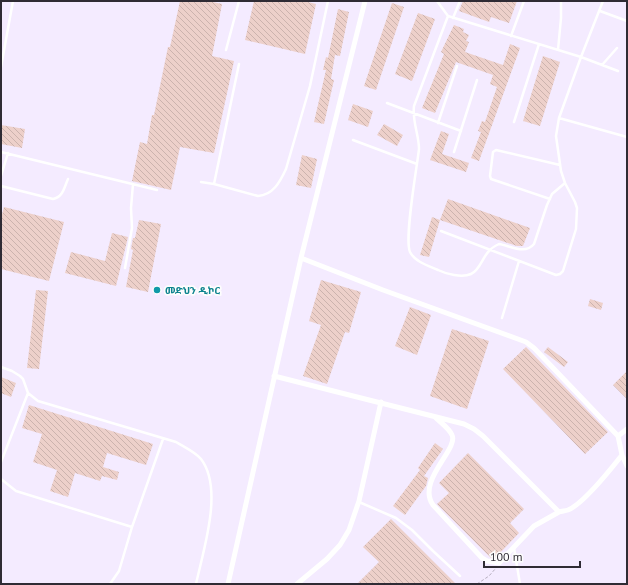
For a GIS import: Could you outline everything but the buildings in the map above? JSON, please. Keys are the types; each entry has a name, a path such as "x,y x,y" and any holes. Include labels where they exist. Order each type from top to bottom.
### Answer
{"street":[{"path":"228,584 301,258 365,1"},
{"path":"301,258 383,290 526,342 534,348 618,436 622,455 627,466"},
{"path":"274,376 464,424 474,429 558,512"},
{"path":"297,584 340,545 350,530 359,501 381,402"},
{"path":"435,416 452,435 453,441 437,469 428,490 430,500 482,558 487,561 499,563 534,526 558,512 566,511 579,503 622,455"},
{"path":"618,436 627,429"}],"lane":[{"path":"1,66 13,1"},
{"path":"226,50 239,1"},
{"path":"201,182 258,196 264,196 269,194 281,180 286,169 310,86 328,1"},
{"path":"437,1 448,16 581,57 618,71"},
{"path":"454,18 460,1"},
{"path":"511,36 524,1"},
{"path":"558,50 561,1"},
{"path":"441,231 556,275 563,271 576,229 577,208 565,183 560,165 556,136 559,118 603,1"},
{"path":"600,11 627,21"},
{"path":"448,16 414,106 413,114 419,142 408,236 410,252 422,263 441,272 466,276 477,270 489,249 499,244 524,250 530,249 534,244 550,199 557,188 565,183"},
{"path":"514,122 538,44"},
{"path":"602,65 617,48"},
{"path":"214,184 239,64"},
{"path":"438,123 457,66"},
{"path":"454,152 477,80"},
{"path":"387,103 461,131"},
{"path":"559,118 627,137"},
{"path":"353,140 417,164"},
{"path":"550,199 491,179 490,176 493,152 496,150 560,165"},
{"path":"1,152 157,190"},
{"path":"1,176 8,153"},
{"path":"1,186 53,199 62,195 68,179"},
{"path":"125,268 132,228 131,208 133,184"},
{"path":"502,318 519,260"},
{"path":"1,367 20,376 28,394 38,401 176,442 191,451 200,459 207,468 212,496 212,510 196,584"},
{"path":"1,462 28,394"},
{"path":"110,584 119,571 132,527 163,439"},
{"path":"1,479 16,491 132,527"},
{"path":"359,501 396,518 412,530 432,551 460,576"},
{"path":"514,547 520,584"}],"path":[{"path":"477,584 494,572 499,563"}],"place":[{"name":"መድህን ዲኮር","path":"157,290"}]}
